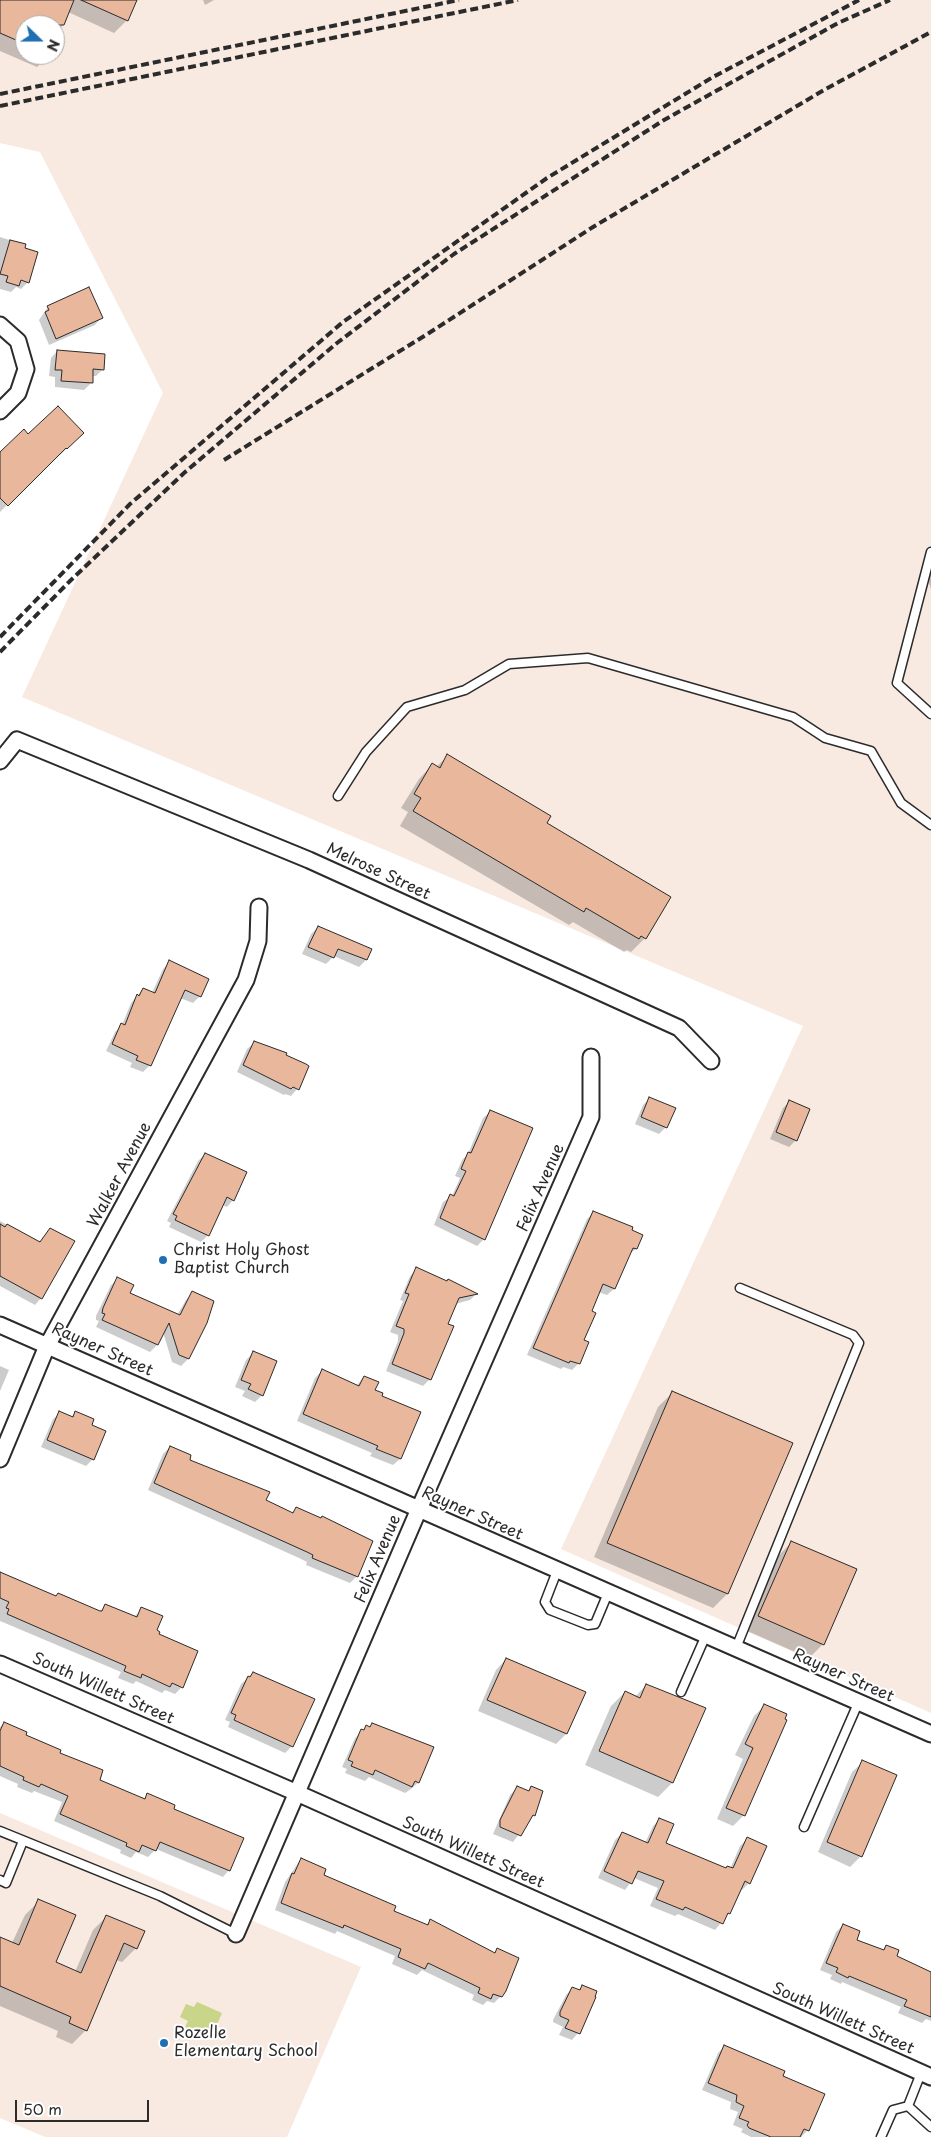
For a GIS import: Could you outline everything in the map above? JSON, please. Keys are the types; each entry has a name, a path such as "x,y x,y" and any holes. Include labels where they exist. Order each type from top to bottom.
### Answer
{"street":[{"path":"0,325 18,341 26,369 18,393 0,411"},
{"name":"Melrose Street","path":"0,761 17,740 309,860 679,1028 711,1061"},
{"name":"Walker Avenue","path":"0,1459 48,1346 246,980 258,941 259,907"},
{"name":"Felix Avenue","path":"236,1934 591,1118 591,1056"},
{"name":"Rayner Street","path":"0,1325 931,1734"},
{"name":"South Willett Street","path":"0,1664 297,1793 926,2075"}],"lane":[{"path":"931,552 897,683 931,714"},
{"path":"338,796 366,752 407,707 465,690 509,664 588,658 792,717 825,738 871,752 901,803 931,825"},
{"path":"736,1648 859,1343 854,1335 740,1288"},
{"path":"557,1571 545,1602 550,1610 588,1625 596,1624 608,1593"},
{"path":"681,1692 706,1636"},
{"path":"804,1827 859,1701"},
{"path":"0,1832 160,1896 236,1934"},
{"path":"3,1881 22,1841"},
{"path":"881,2137 893,2110 908,2106 926,2075"},
{"path":"908,2106 931,2127"}],"shaded area":[{"path":"0,0 931,0 931,1713 561,1549 803,1026 22,697 163,393 40,152 0,143"},
{"name":"Rozelle Elementary School","path":"0,1813 361,1967 287,2137 45,2137 0,2118"}],"green space":[{"path":"197,2002 222,2013 211,2038 185,2027 188,2021 180,2017 186,2004 194,2007"}],"building":[{"path":"0,0 74,0 65,22 65,15 15,15 15,40 0,33"},
{"path":"81,0 137,0 128,21"},
{"path":"10,240 26,244 25,248 38,252 29,283 21,280 19,286 6,282 8,276 0,274"},
{"path":"89,287 103,318 56,339 45,312 49,310 47,306"},
{"path":"57,350 105,354 104,370 93,369 93,383 61,381 62,370 55,370"},
{"path":"58,406 84,433 66,448 8,506 0,498 0,452 24,429 28,434"},
{"path":"447,754 551,816 547,823 671,897 646,939 641,936 639,939 586,908 584,912 413,811 421,798 414,794 432,763 440,768"},
{"path":"318,926 372,949 367,960 338,949 334,958 308,947"},
{"path":"169,960 209,979 201,997 185,990 151,1066 136,1060 138,1056 112,1044 121,1023 125,1025 137,994 139,996 143,988 155,993"},
{"path":"254,1041 287,1053 286,1055 309,1066 299,1090 293,1087 291,1089 243,1065"},
{"path":"649,1097 676,1108 667,1128 641,1117"},
{"path":"789,1100 810,1109 797,1141 776,1132"},
{"path":"490,1110 533,1128 485,1240 440,1218 450,1194 454,1196 466,1171 461,1169 468,1152 471,1153"},
{"path":"205,1153 247,1172 234,1201 227,1197 209,1236 175,1220 177,1216 173,1214"},
{"path":"593,1211 633,1227 632,1230 643,1235 637,1249 633,1248 615,1289 603,1284 592,1311 596,1313 584,1340 589,1342 580,1364 570,1361 569,1363 533,1348"},
{"path":"0,1224 5,1227 7,1224 40,1242 50,1228 75,1241 42,1299 0,1276"},
{"path":"416,1267 447,1281 448,1279 478,1294 459,1298 448,1324 454,1326 431,1380 392,1364 404,1333 404,1329 396,1326 409,1294 405,1293"},
{"path":"117,1277 134,1285 130,1293 180,1315 192,1291 214,1301 207,1323 189,1359 179,1355 169,1323 158,1345 102,1320 105,1314 102,1313 103,1308"},
{"path":"253,1351 277,1361 263,1396 248,1389 251,1384 241,1380"},
{"path":"322,1369 359,1386 364,1376 379,1382 375,1390 383,1393 382,1396 421,1412 401,1459 376,1449 378,1446 303,1414"},
{"path":"672,1391 793,1443 728,1594 607,1543"},
{"path":"59,1411 73,1417 75,1411 94,1419 92,1425 106,1431 94,1460 47,1440"},
{"path":"170,1446 191,1455 190,1460 270,1492 266,1500 293,1513 296,1507 321,1518 322,1516 373,1541 358,1577 312,1558 313,1555 307,1552 154,1483"},
{"path":"791,1541 857,1569 824,1645 758,1616"},
{"path":"0,1572 56,1596 58,1593 100,1611 102,1611 105,1604 137,1617 141,1607 163,1616 157,1630 160,1632 159,1634 198,1651 183,1688 172,1683 170,1687 142,1674 141,1678 124,1671 126,1666 7,1614 9,1609 6,1608 9,1602 0,1598"},
{"path":"506,1658 586,1692 567,1734 487,1700"},
{"path":"253,1672 315,1699 293,1747 234,1720 236,1715 231,1713 248,1676 250,1677"},
{"path":"646,1684 706,1708 673,1783 599,1751 625,1691 640,1698"},
{"path":"764,1704 787,1714 785,1719 787,1720 745,1816 726,1808 753,1748 745,1744"},
{"path":"4,1722 27,1732 26,1735 61,1750 60,1753 103,1770 100,1780 145,1799 147,1793 175,1805 174,1809 244,1838 230,1871 160,1842 156,1851 142,1845 139,1852 126,1846 127,1843 60,1814 68,1796 41,1784 39,1787 23,1780 24,1777 0,1766 0,1731"},
{"path":"372,1723 434,1747 419,1783 415,1781 412,1787 375,1770 373,1775 351,1766 353,1762 348,1760 361,1729 364,1730 366,1725 370,1727"},
{"path":"862,1760 897,1775 862,1857 827,1842"},
{"path":"517,1786 529,1791 531,1786 543,1791 535,1816 533,1815 521,1836 500,1827 500,1820"},
{"path":"659,1818 674,1824 666,1843 726,1868 727,1866 733,1868 747,1837 767,1846 750,1884 745,1881 730,1914 728,1913 723,1924 685,1907 683,1910 656,1899 664,1881 638,1871 632,1884 604,1871 622,1832 648,1843"},
{"path":"301,1858 326,1869 324,1875 396,1906 394,1911 428,1925 430,1919 495,1953 497,1948 519,1958 502,1997 493,1994 491,1999 478,1993 480,1988 428,1963 425,1969 398,1957 401,1949 344,1925 343,1928 281,1903 292,1873 294,1874"},
{"path":"38,1899 76,1915 56,1962 81,1973 106,1915 145,1931 137,1949 124,1943 87,2031 69,2023 71,2017 0,1986 0,1937 19,1945"},
{"path":"843,1924 860,1931 857,1940 884,1950 886,1945 899,1950 897,1956 931,1972 931,2017 904,2006 907,2000 849,1976 848,1978 836,1972 838,1968 826,1963"},
{"path":"582,1985 597,1991 580,2034 565,2028 569,2020 560,2016 560,2012 572,1987 580,1990"},
{"path":"724,2045 785,2071 783,2076 825,2094 809,2131 804,2129 800,2137 771,2137 749,2128 747,2125 749,2122 739,2118 744,2106 736,2102 737,2095 708,2083"}],"railway":[{"path":"0,94 459,0"},
{"path":"0,106 518,0"},
{"path":"0,637 130,504 343,322 547,178 713,77 859,0"},
{"path":"0,652 70,581 184,473 337,343 454,254 664,120 838,23 890,0"},
{"path":"224,460 429,333 593,227 824,90 931,32"}],"place":[{"name":"Christ Holy Ghost Baptist Church","path":"163,1260"},
{"name":"Rozelle Elementary School","path":"164,2043"}]}
